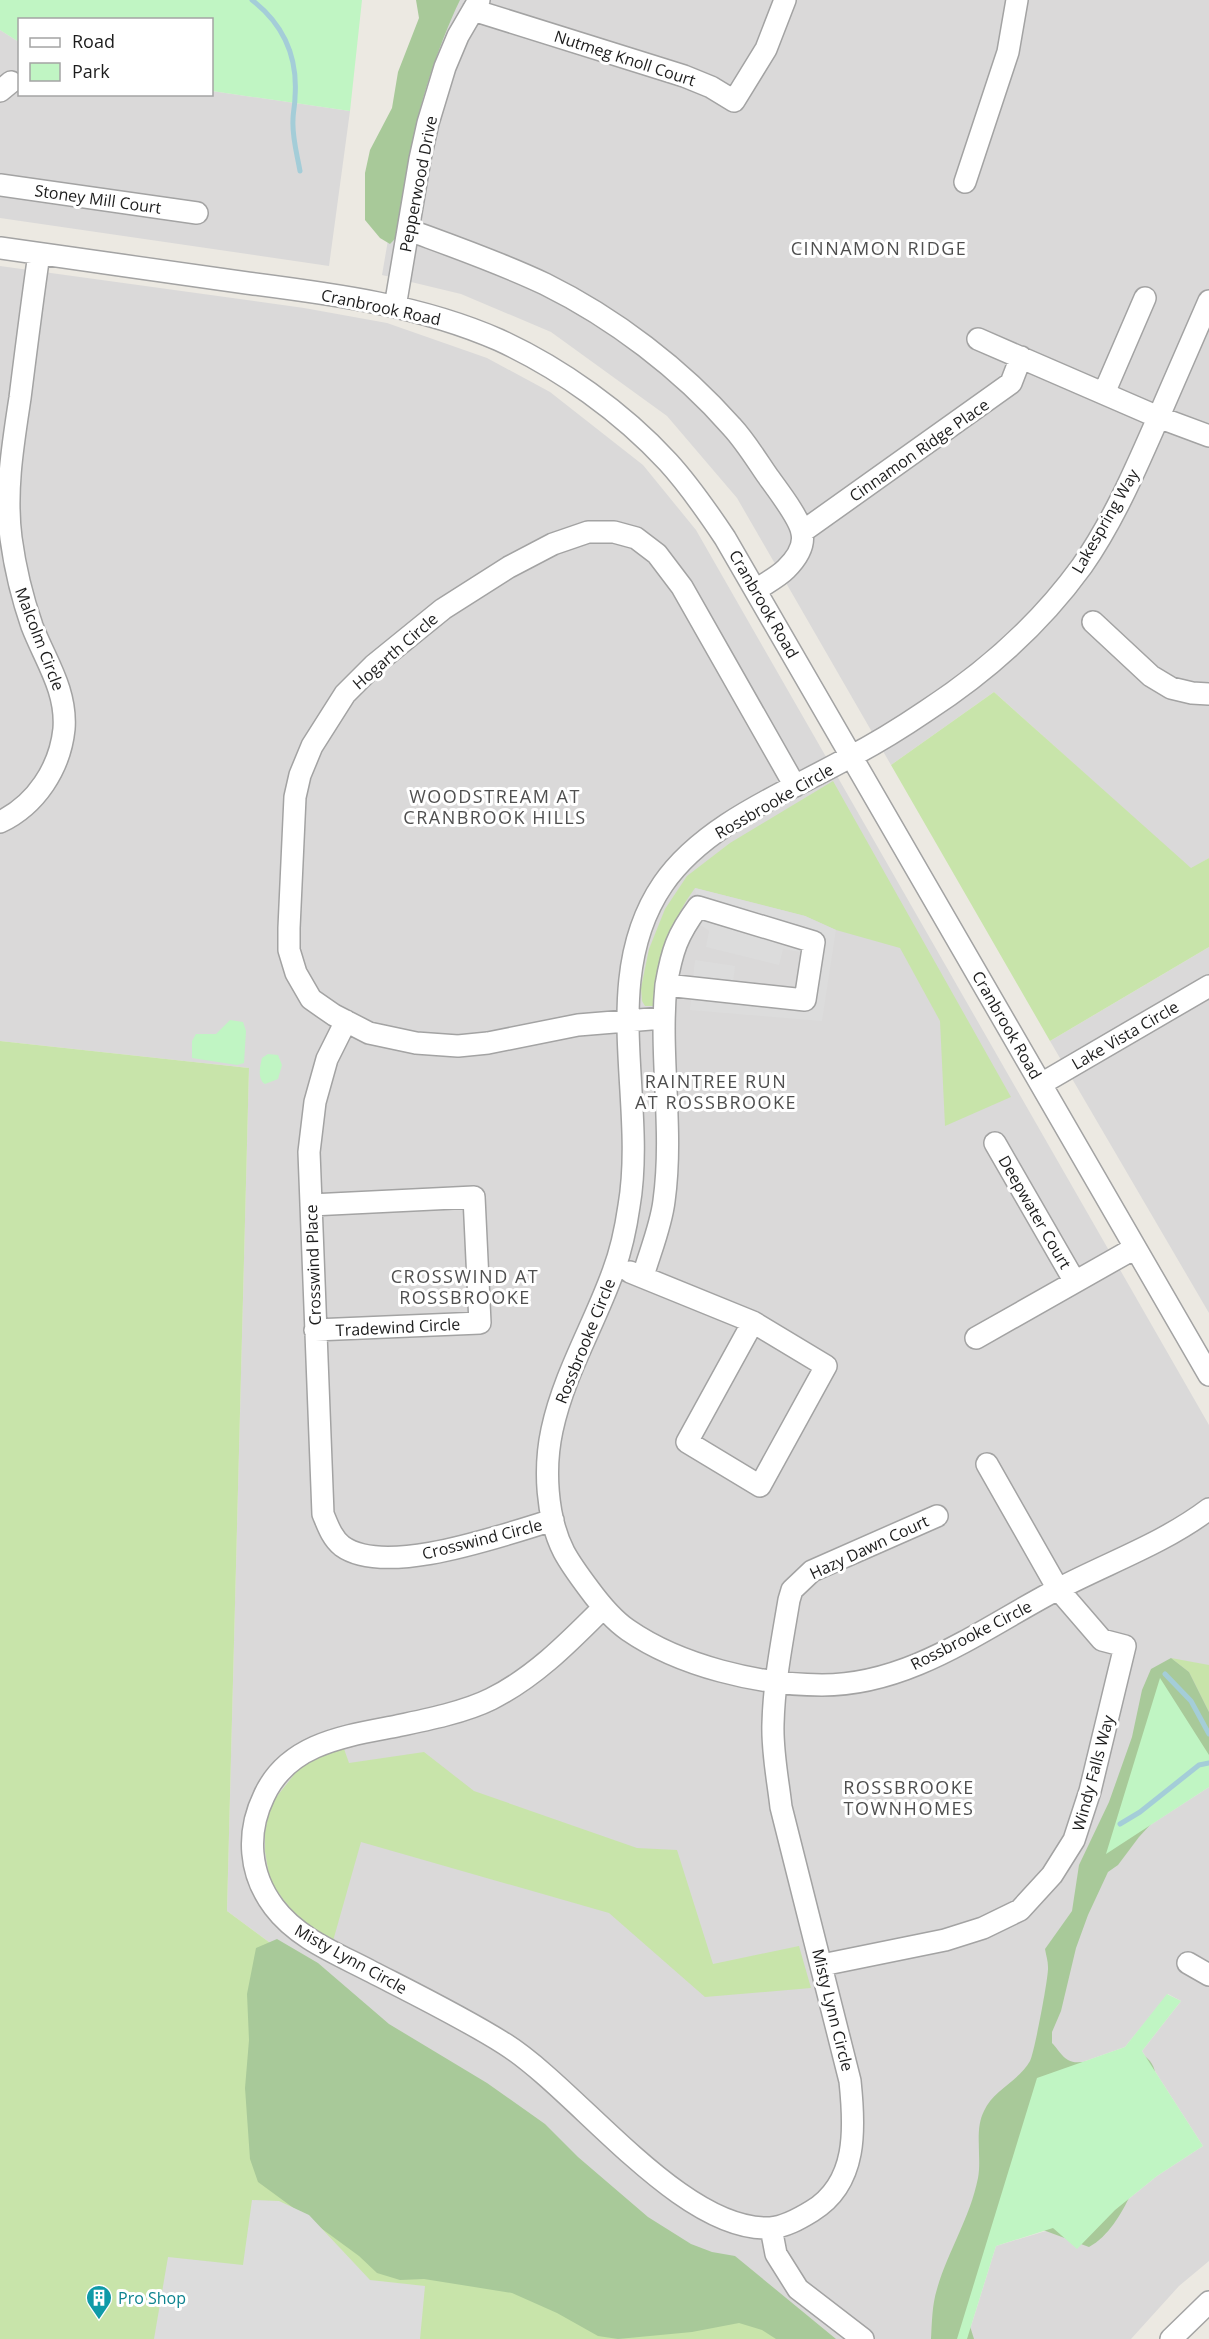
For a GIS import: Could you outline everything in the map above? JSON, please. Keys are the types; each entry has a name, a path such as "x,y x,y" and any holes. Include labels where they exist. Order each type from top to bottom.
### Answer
{"street":[{"name":"Nutmeg Knoll Court","path":"477,5 684,76 711,87 734,101 766,49 785,0"},
{"path":"965,182 1008,52 1017,0"},
{"name":"Pepperwood Drive","path":"395,307 428,123 445,67 458,36 477,5"},
{"name":"Stoney Mill Court","path":"0,185 197,213"},
{"path":"409,230 491,260 546,285 595,313 648,349 686,381 733,427 787,504 802,532 802,544 795,559 784,571 756,590"},
{"name":"Cranbrook Road","path":"0,248 295,289 395,307 451,322 499,340 543,364 618,416 643,437 688,485 725,538 1209,1375"},
{"name":"Malcolm Circle","path":"0,822 18,811 35,795 48,777 58,758 64,730 64,706 59,685 32,626 17,579 8,499 39,254"},
{"path":"1104,393 1145,298"},
{"name":"Lakespring Way","path":"852,756 927,711 1008,650 1060,594 1086,561 1131,480 1209,301"},
{"path":"978,339 1158,417 1209,436"},
{"name":"Cinnamon Ridge Place","path":"802,532 1011,383 1021,357"},
{"name":"Hogarth Circle","path":"663,1018 578,1025 488,1043 458,1046 416,1043 369,1033 311,999 296,973 289,950 295,797 300,775 312,746 345,694 374,665 443,609 509,567 553,544 588,532 614,532 636,538 657,554 682,586 795,786"},
{"path":"1093,622 1151,676 1171,688 1209,694"},
{"name":"Rossbrooke Circle","path":"852,756 737,819 681,862 662,886 648,913 637,943 629,982 628,1020 635,1142 630,1203 615,1267 563,1390 551,1432 548,1461 554,1520 562,1548 603,1608 626,1629 660,1648 718,1670 776,1682 822,1685 857,1682 892,1675 945,1653 1058,1589 1156,1542 1209,1509"},
{"path":"643,1276 664,1203 668,1142 663,1018 666,985 671,952 684,926 698,907 814,942 805,1000 666,985"},
{"name":"Lake Vista Circle","path":"1041,1084 1209,986"},
{"name":"Crosswind Place","path":"323,1515 309,1152 315,1102 327,1059 346,1021"},
{"name":"Deepwater Court","path":"995,1143 1075,1282"},
{"name":"Tradewind Circle","path":"311,1205 474,1197 480,1323 315,1330"},
{"name":"Deepwater Court","path":"976,1338 1135,1248"},
{"path":"615,1267 643,1276 753,1322 826,1366 760,1486 687,1442 753,1322"},
{"name":"Windy Falls Way","path":"822,1965 945,1940 983,1928 1020,1910 1052,1875 1074,1840 1090,1791 1125,1646 1102,1640 1058,1589 987,1464"},
{"name":"Crosswind Circle","path":"323,1515 332,1535 343,1546 365,1555 396,1557 426,1555 554,1520"},
{"name":"Hazy Dawn Court","path":"776,1682 789,1600 792,1590 800,1580 812,1571 937,1516"},
{"name":"Misty Lynn Circle","path":"603,1608 530,1676 490,1700 401,1725 332,1740 296,1757 277,1773 264,1795 251,1840 253,1862 260,1885 272,1905 288,1924 315,1942 460,2017 508,2046 543,2074 674,2191 710,2214 741,2225 771,2228 796,2221 819,2206 839,2185 851,2156 854,2119 850,2081 782,1807 773,1726 776,1682"},
{"path":"1188,1963 1209,1975"},
{"path":"771,2228 776,2254 798,2289 863,2339"},
{"path":"1171,2339 1209,2302"}],"shaded area":[{"name":"CINNAMON RIDGE","path":"457,0 1209,0 1209,858 1191,869 994,692 891,765 737,498 667,416 551,332 461,294 382,275 397,188 420,94"},
{"path":"0,30 18,41 18,96 213,96 213,91 350,111 329,266 0,218"},
{"path":"0,266 304,308 387,323 487,358 550,392 643,465 696,530 1209,1425 1209,1735 1107,1853 1209,1787 1209,2261 1179,2286 1131,2339 967,2339 996,2246 1115,2210 1157,2176 1203,2146 1142,2051 1181,2001 1168,1994 1125,2047 1037,2078 957,2339 804,2339 227,1911 249,1068 0,1041"},
{"path":"695,888 805,916 836,930 822,1021 690,1010 695,960 735,966 731,998 809,1007 817,955 783,949 779,965 706,947 709,931 700,925"},
{"path":"1209,947 1209,1313 1050,1041"},
{"path":"252,2200 279,2201 309,2215 370,2280 425,2286 420,2339 154,2339 168,2257 243,2265"}],"green space":[{"path":"0,0 362,0 350,111 213,91 213,18 18,18 18,41 0,30"},
{"path":"416,0 460,0 443,39 420,110 410,155 404,221 401,230 390,244 380,238 365,220 365,173 370,150 392,108 398,72 419,18"},
{"path":"994,692 1191,868 1209,858 1209,947 1050,1041 891,765"},
{"path":"833,781 1011,1097 945,1126 940,1021 900,948 836,930 805,916 695,888 686,901 666,944 653,1006 645,1006 642,1001 641,988 649,949 665,909 687,876 730,843"},
{"path":"230,1020 243,1022 246,1031 244,1063 237,1065 192,1058 192,1041 196,1034 216,1034"},
{"path":"0,1041 249,1068 227,1911 804,2339 0,2339"},
{"path":"268,1054 278,1055 282,1065 278,1079 265,1084 260,1076 260,1068 262,1058"},
{"path":"1171,1658 1209,1665 1209,1712 1189,1672"},
{"path":"1171,1658 1189,1672 1209,1712 1209,1772 1187,1785 1139,1837 1118,1865 1108,1872 1076,1948 1061,2011 1052,2032 1052,2043 1068,2060 1086,2061 1130,2051 1141,2053 1153,2065 1157,2091 1155,2108 1134,2187 1114,2224 1103,2237 1089,2247 1043,2230 988,2247 969,2323 974,2339 931,2339 933,2307 937,2289 970,2207 978,2178 981,2118 993,2097 1030,2061 1038,2031 1048,1973 1045,1949 1072,1911 1079,1865 1109,1802 1132,1737 1142,1690 1151,1669"},
{"path":"1160,1678 1209,1755 1209,1787 1106,1854"},
{"path":"343,1746 349,1763 424,1752 474,1791 637,1848 677,1850 713,1964 799,1946 811,1988 705,1997 609,1913 361,1842 333,1941 302,1924 270,1882 265,1851 265,1832 270,1805 301,1766"},
{"path":"277,1939 318,1963 389,2024 487,2083 545,2124 578,2157 648,2217 691,2244 712,2252 735,2256 836,2339 776,2339 762,2330 739,2323 692,2332 618,2339 598,2336 557,2313 512,2293 424,2279 400,2280 377,2273 359,2256 258,2182 250,2159 245,2088 249,2040 247,1994 256,1948"},
{"path":"1167,1994 1181,2001 1142,2051 1203,2146 1157,2176 1115,2210 1077,2249 1053,2228 996,2246 967,2339 957,2339 1037,2078 1125,2047"}],"waterway":[{"path":"252,0 263,9 280,31 291,55 295,82 293,133 300,171"},
{"path":"1165,1674 1191,1701 1209,1734"},
{"path":"1120,1824 1140,1812 1199,1765 1209,1763"}],"place":[{"name":"Pro Shop","path":"99,2321"}],"district":[{"name":"CINNAMON RIDGE","path":"879,249"},
{"name":"WOODSTREAM AT CRANBROOK HILLS","path":"495,807"},
{"name":"RAINTREE RUN AT ROSSBROOKE","path":"716,1092"},
{"name":"CROSSWIND AT ROSSBROOKE","path":"465,1287"},
{"name":"ROSSBROOKE TOWNHOMES","path":"909,1798"}]}
